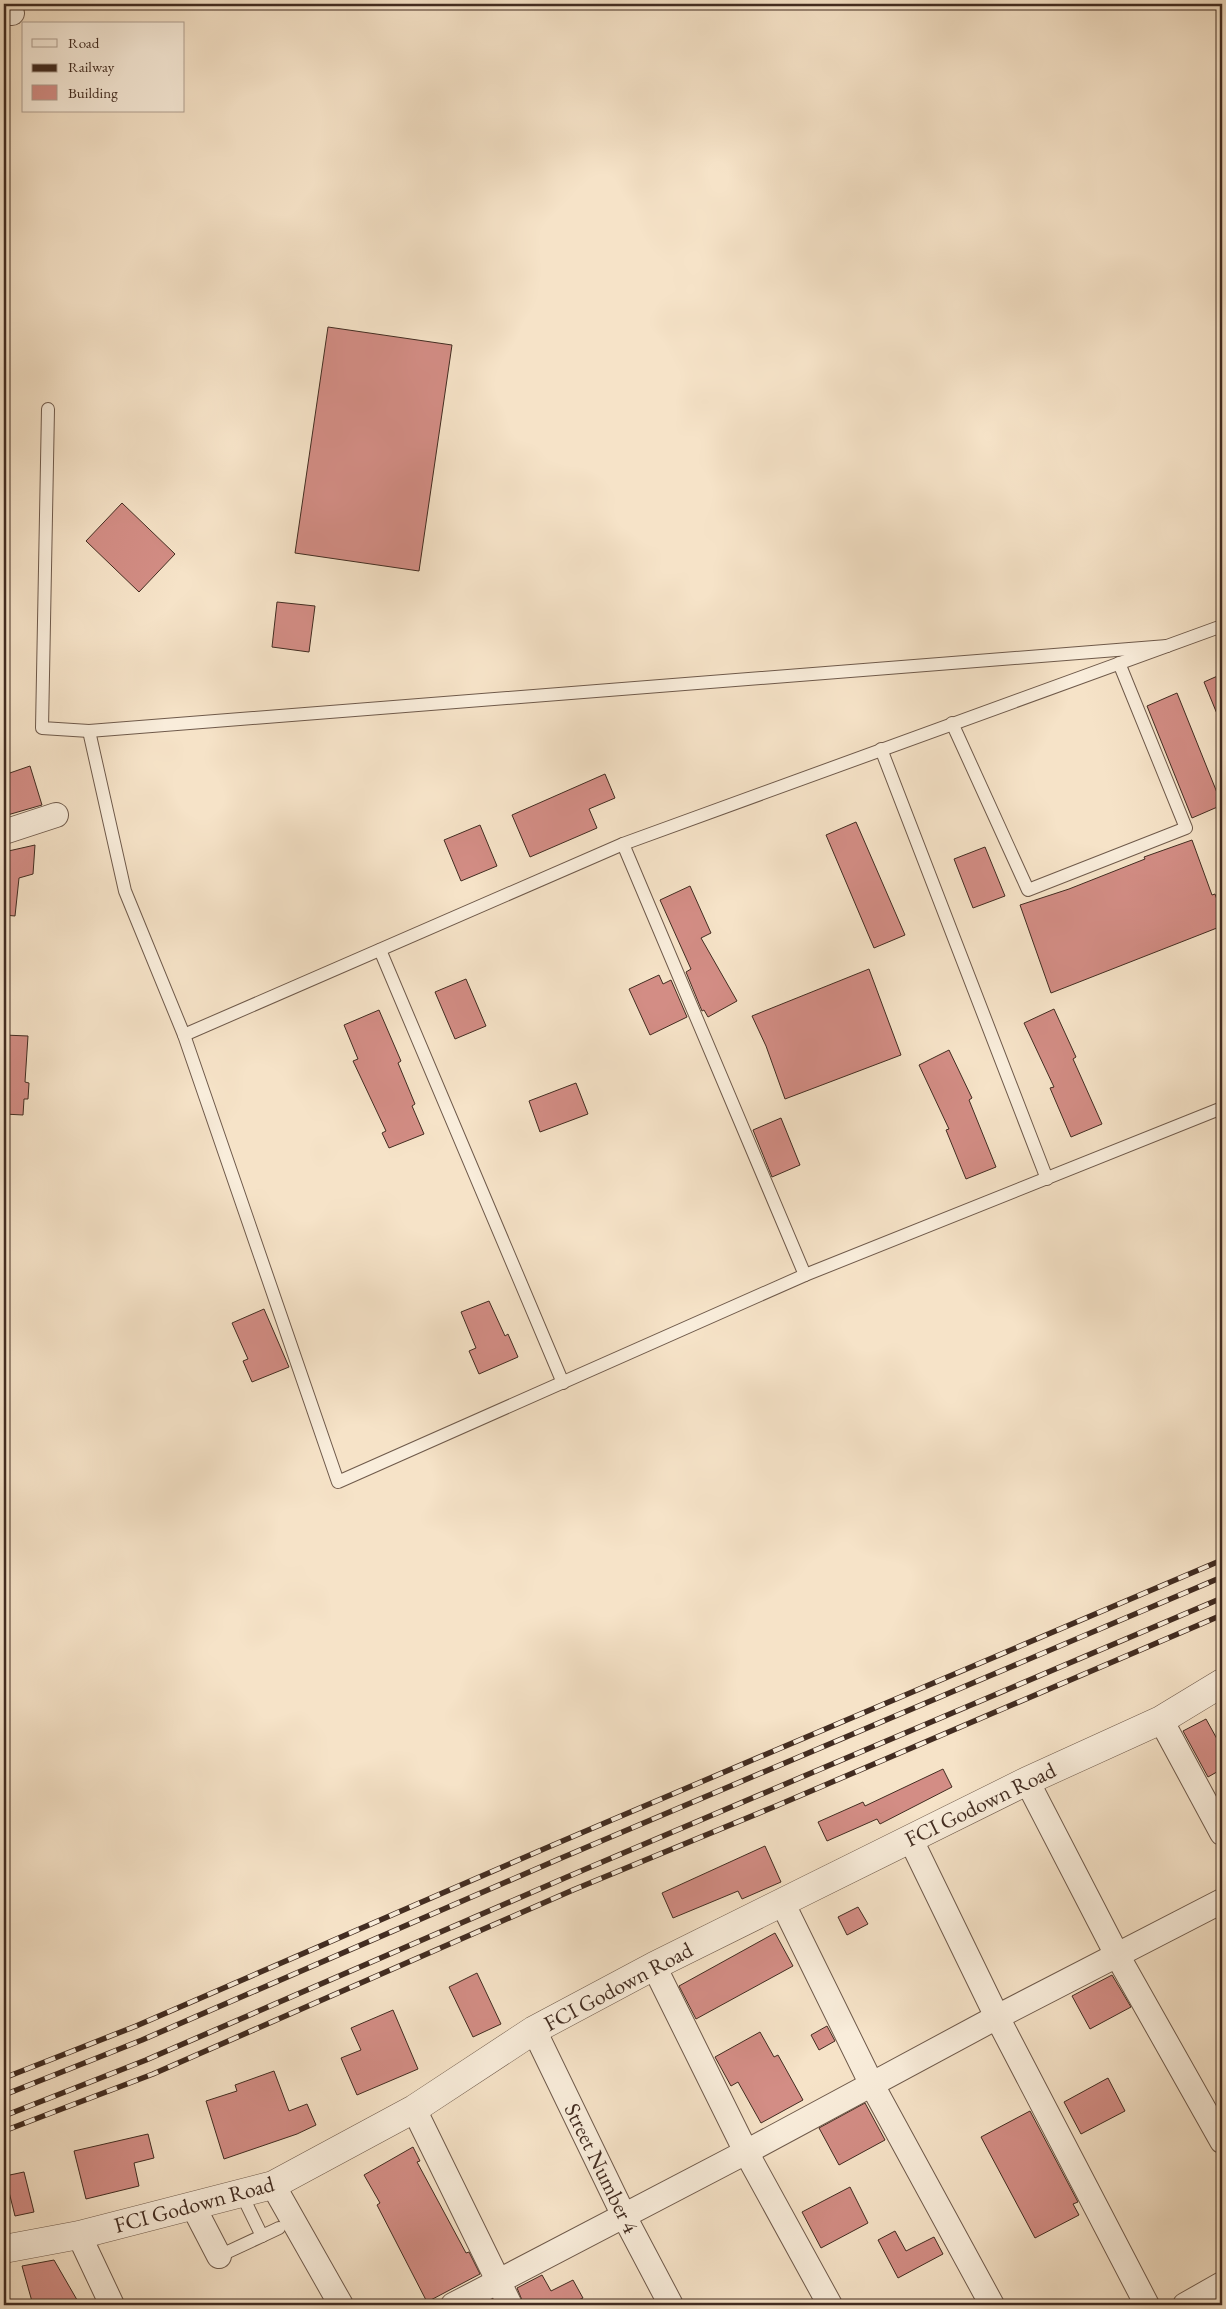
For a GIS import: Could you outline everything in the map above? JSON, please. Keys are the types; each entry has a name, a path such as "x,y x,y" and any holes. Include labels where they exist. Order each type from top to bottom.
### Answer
{"street":[{"path":"4,832 56,815"},
{"name":"FCI Godown Road","path":"4,2249 79,2235 274,2185 414,2109 534,2030 654,1966 1026,1781 1161,1720 1222,1683"},
{"path":"1161,1720 1222,1833"},
{"path":"1026,1781 1117,1955 1222,2141"},
{"path":"910,1838 997,2017 1147,2305"},
{"path":"453,2305 746,2152 871,2083 1222,1901"},
{"path":"782,1902 871,2083 992,2305"},
{"path":"654,1966 746,2152 830,2305"},
{"name":"Street Number 4","path":"534,2030 624,2216 671,2305"},
{"path":"414,2109 510,2305"},
{"path":"274,2185 341,2305"},
{"path":"193,2206 219,2256"},
{"path":"79,2235 112,2305"},
{"path":"1185,2305 1222,2284"}],"lane":[{"path":"48,409 42,728 89,730 1167,646"},
{"path":"184,1035 623,844 1222,626"},
{"path":"952,723 1028,890 1186,828 1119,663"},
{"path":"89,730 125,891 184,1035 338,1482 805,1275 1222,1108"},
{"path":"881,749 1047,1179"},
{"path":"623,844 805,1275"},
{"path":"380,950 563,1383"},
{"path":"241,2193 262,2236"},
{"path":"219,2256 279,2228"}],"building":[{"path":"328,327 452,345 419,571 295,553"},
{"path":"122,503 175,554 139,592 86,541"},
{"path":"277,602 315,606 309,652 272,647"},
{"path":"1222,674 1222,726 1204,682"},
{"path":"1177,693 1222,805 1192,818 1147,706"},
{"path":"30,766 42,805 4,816 4,775"},
{"path":"605,774 615,798 589,809 597,828 530,857 512,815"},
{"path":"856,822 905,935 874,948 826,835"},
{"path":"480,825 497,866 461,881 444,840"},
{"path":"1192,840 1212,895 1215,894 1222,914 1222,926 1051,993 1020,905 1069,889 1145,859 1144,857"},
{"path":"35,845 33,874 19,878 15,916 4,915 4,852"},
{"path":"985,847 1005,896 973,908 954,859"},
{"path":"690,886 711,933 701,938 737,1001 708,1017 704,1010 702,1011 686,972 691,969 660,900"},
{"path":"869,969 901,1055 785,1099 766,1046 752,1016"},
{"path":"659,975 663,984 671,980 687,1017 650,1035 629,989"},
{"path":"466,979 486,1026 455,1039 435,992"},
{"path":"1054,1009 1076,1057 1073,1059 1102,1124 1071,1137 1050,1088 1054,1087 1024,1023"},
{"path":"379,1010 401,1061 398,1063 415,1104 412,1106 424,1134 389,1148 382,1133 386,1131 353,1061 358,1059 344,1025"},
{"path":"4,1035 28,1036 25,1082 29,1083 28,1099 24,1099 23,1115 4,1114"},
{"path":"949,1050 972,1098 969,1100 996,1167 966,1179 946,1130 949,1129 919,1065"},
{"path":"576,1083 588,1114 540,1132 529,1101"},
{"path":"781,1118 800,1165 772,1177 753,1130"},
{"path":"489,1301 505,1336 508,1334 518,1357 479,1374 469,1351 476,1348 461,1312"},
{"path":"264,1309 289,1367 252,1382 243,1361 248,1359 232,1323"},
{"path":"1206,1719 1222,1748 1222,1769 1208,1777 1183,1731"},
{"path":"943,1769 952,1787 880,1824 877,1819 827,1841 818,1822 863,1802 865,1806"},
{"path":"765,1846 781,1882 742,1899 738,1891 673,1918 662,1893"},
{"path":"858,1907 868,1924 847,1935 838,1917"},
{"path":"775,1933 793,1966 696,2019 679,1986"},
{"path":"477,1973 501,2024 473,2037 449,1987"},
{"path":"1112,1975 1131,2007 1090,2029 1072,1996"},
{"path":"393,2010 418,2069 357,2095 341,2058 361,2050 351,2028"},
{"path":"827,2026 835,2041 819,2050 811,2035"},
{"path":"760,2032 774,2057 778,2055 803,2100 761,2123 738,2082 731,2086 715,2057"},
{"path":"274,2071 289,2111 307,2104 316,2125 297,2134 224,2159 206,2101 237,2091 235,2085"},
{"path":"1108,2078 1125,2111 1081,2134 1064,2102"},
{"path":"865,2103 885,2140 839,2165 819,2128"},
{"path":"1030,2111 1078,2202 1073,2204 1079,2215 1035,2238 981,2137"},
{"path":"148,2134 154,2158 134,2163 139,2186 86,2199 74,2151"},
{"path":"413,2147 420,2161 417,2162 466,2253 469,2252 480,2274 427,2302 377,2205 380,2203 364,2175"},
{"path":"24,2172 34,2212 15,2216 5,2176"},
{"path":"850,2187 868,2223 821,2248 802,2212"},
{"path":"895,2231 906,2251 934,2237 943,2254 898,2278 878,2240"},
{"path":"54,2260 80,2305 33,2305 22,2266"},
{"path":"542,2275 551,2291 573,2280 583,2298 568,2305 524,2305 517,2288"}],"railway":[{"path":"4,2078 136,2026 553,1845 1222,1560"},
{"path":"4,2095 142,2040 559,1859 1222,1577"},
{"path":"4,2116 146,2060 567,1877 1222,1598"},
{"path":"4,2131 153,2074 573,1890 776,1806 1222,1615"}]}
